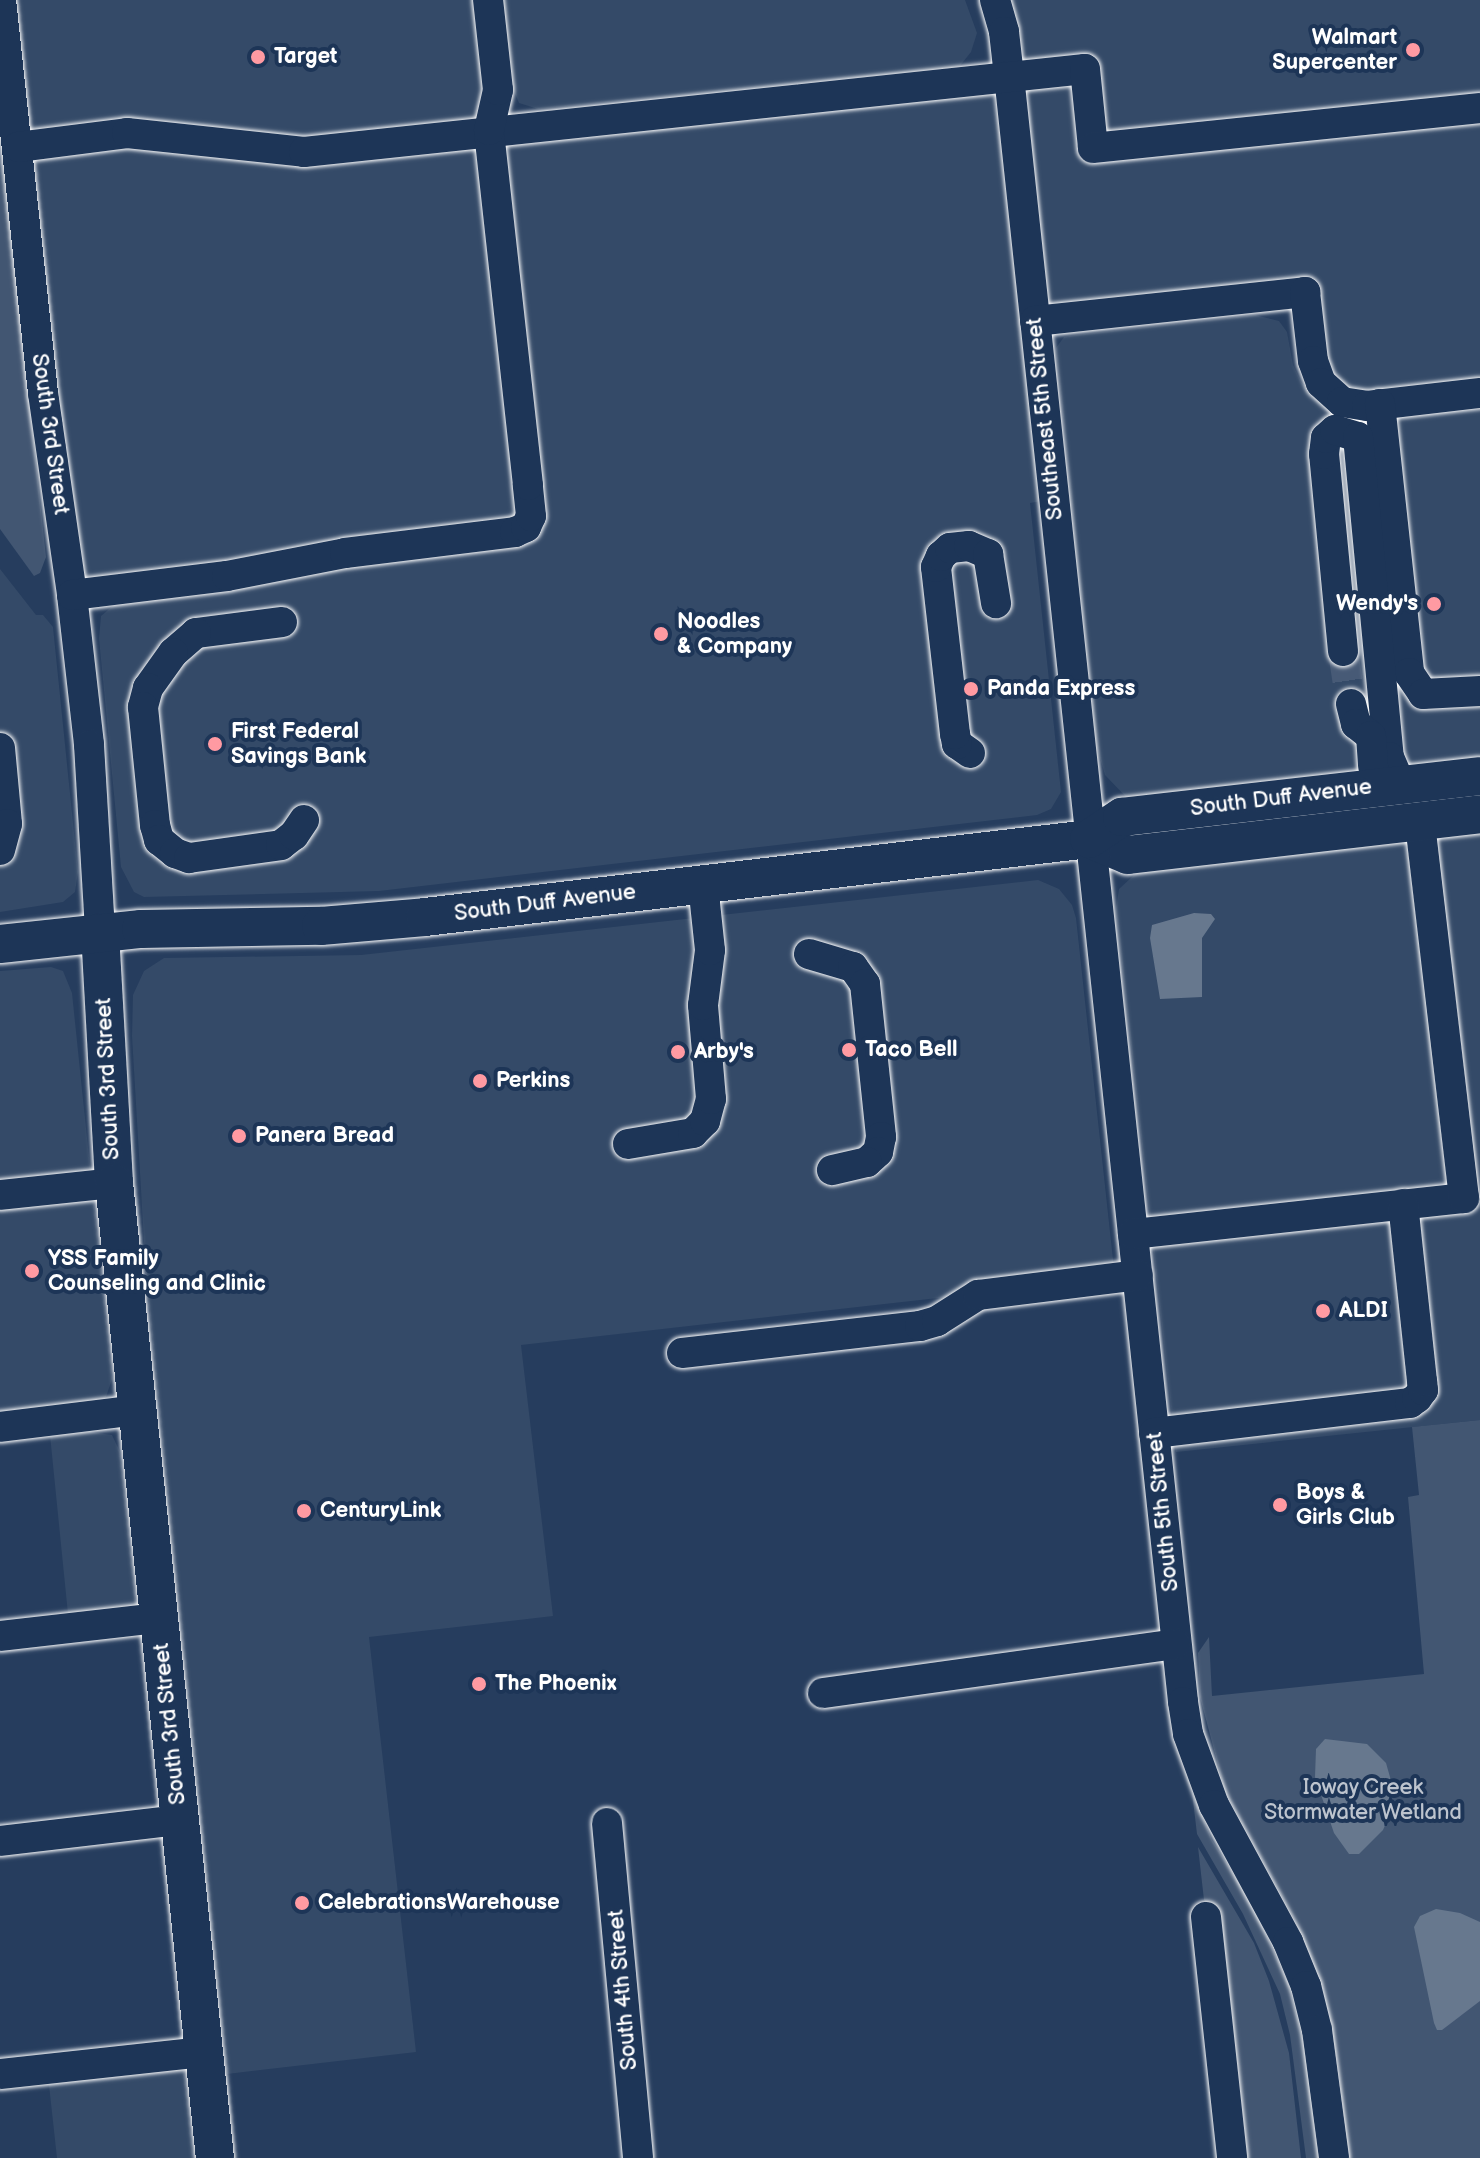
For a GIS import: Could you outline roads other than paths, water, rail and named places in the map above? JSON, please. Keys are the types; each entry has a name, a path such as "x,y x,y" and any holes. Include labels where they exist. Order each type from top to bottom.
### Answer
{"main road":[{"name":"South Duff Avenue","path":"0,944 100,932 376,922 1089,839 1122,817 1480,776"},
{"name":"South Duff Avenue","path":"1089,839 1128,855 1480,814"},
{"name":"South 3rd Street","path":"100,932 114,1183 215,2158"}],"street":[{"name":"South 3rd Street","path":"1,0 43,393 72,595 89,745 100,932"},
{"path":"72,595 227,576 345,553 515,532 526,527 531,516 489,130 498,90 488,0"},
{"name":"Southeast 5th Street","path":"995,0 1004,32 1009,76 1089,839"},
{"path":"18,147 127,133 304,152 1085,69 1093,148 1480,108"},
{"path":"1035,321 1305,292 1313,361 1321,383 1342,402 1380,404 1480,393"},
{"path":"1380,404 1409,673 1423,694 1480,691"},
{"path":"1343,651 1324,454 1326,438 1335,430 1358,437 1389,757 1385,786"},
{"path":"970,753 957,744 955,734 936,567 941,556 950,548 969,546 988,554 996,603"},
{"path":"282,622 196,633 173,653 148,688 143,707 155,825 159,840 175,853 189,858 281,845 294,835 304,820"},
{"path":"1351,704 1356,724 1371,736 1373,774 1385,786"},
{"path":"0,748 7,836 0,850"},
{"path":"1133,1234 1464,1198 1420,821"},
{"name":"South 5th Street","path":"1089,839 1188,1734 1198,1766 1230,1837 1288,1942 1306,1986 1317,2030 1334,2158"},
{"path":"628,1144 693,1133 705,1121 711,1099 703,1005 710,950 703,884"},
{"path":"809,954 853,967 865,984 881,1137 878,1152 867,1162 832,1170"},
{"path":"0,1195 114,1183"},
{"path":"1154,1433 1410,1403 1417,1398 1423,1390 1403,1204"},
{"path":"682,1353 920,1326 937,1321 978,1295 1138,1275"},
{"path":"0,1427 138,1410"},
{"path":"0,1636 159,1618"},
{"path":"823,1693 1176,1644"},
{"path":"0,1841 180,1820"},
{"name":"South 4th Street","path":"607,1823 638,2158"},
{"path":"1206,1917 1232,2158"},
{"path":"0,2074 204,2052"}],"tunnel":[{"path":"1343,651 1351,704"}],"place":[{"name":"Walmart Supercenter","path":"1413,50"},
{"name":"Target","path":"258,57"},
{"name":"Wendy's","path":"1434,604"},
{"name":"Noodles & Company","path":"661,634"},
{"name":"Panda Express","path":"971,689"},
{"name":"First Federal Savings Bank","path":"215,744"},
{"name":"Taco Bell","path":"849,1050"},
{"name":"Arby's","path":"678,1052"},
{"name":"Perkins","path":"480,1081"},
{"name":"Panera Bread","path":"239,1136"},
{"name":"YSS Family Counseling and Clinic","path":"32,1271"},
{"name":"ALDI","path":"1323,1311"},
{"name":"Boys & Girls Club","path":"1280,1505"},
{"name":"CenturyLink","path":"304,1511"},
{"name":"The Phoenix","path":"479,1684"},
{"name":"CelebrationsWarehouse","path":"302,1903"}],"park label":[{"name":"Ioway Creek Stormwater Wetland","path":"1363,1800"}]}
